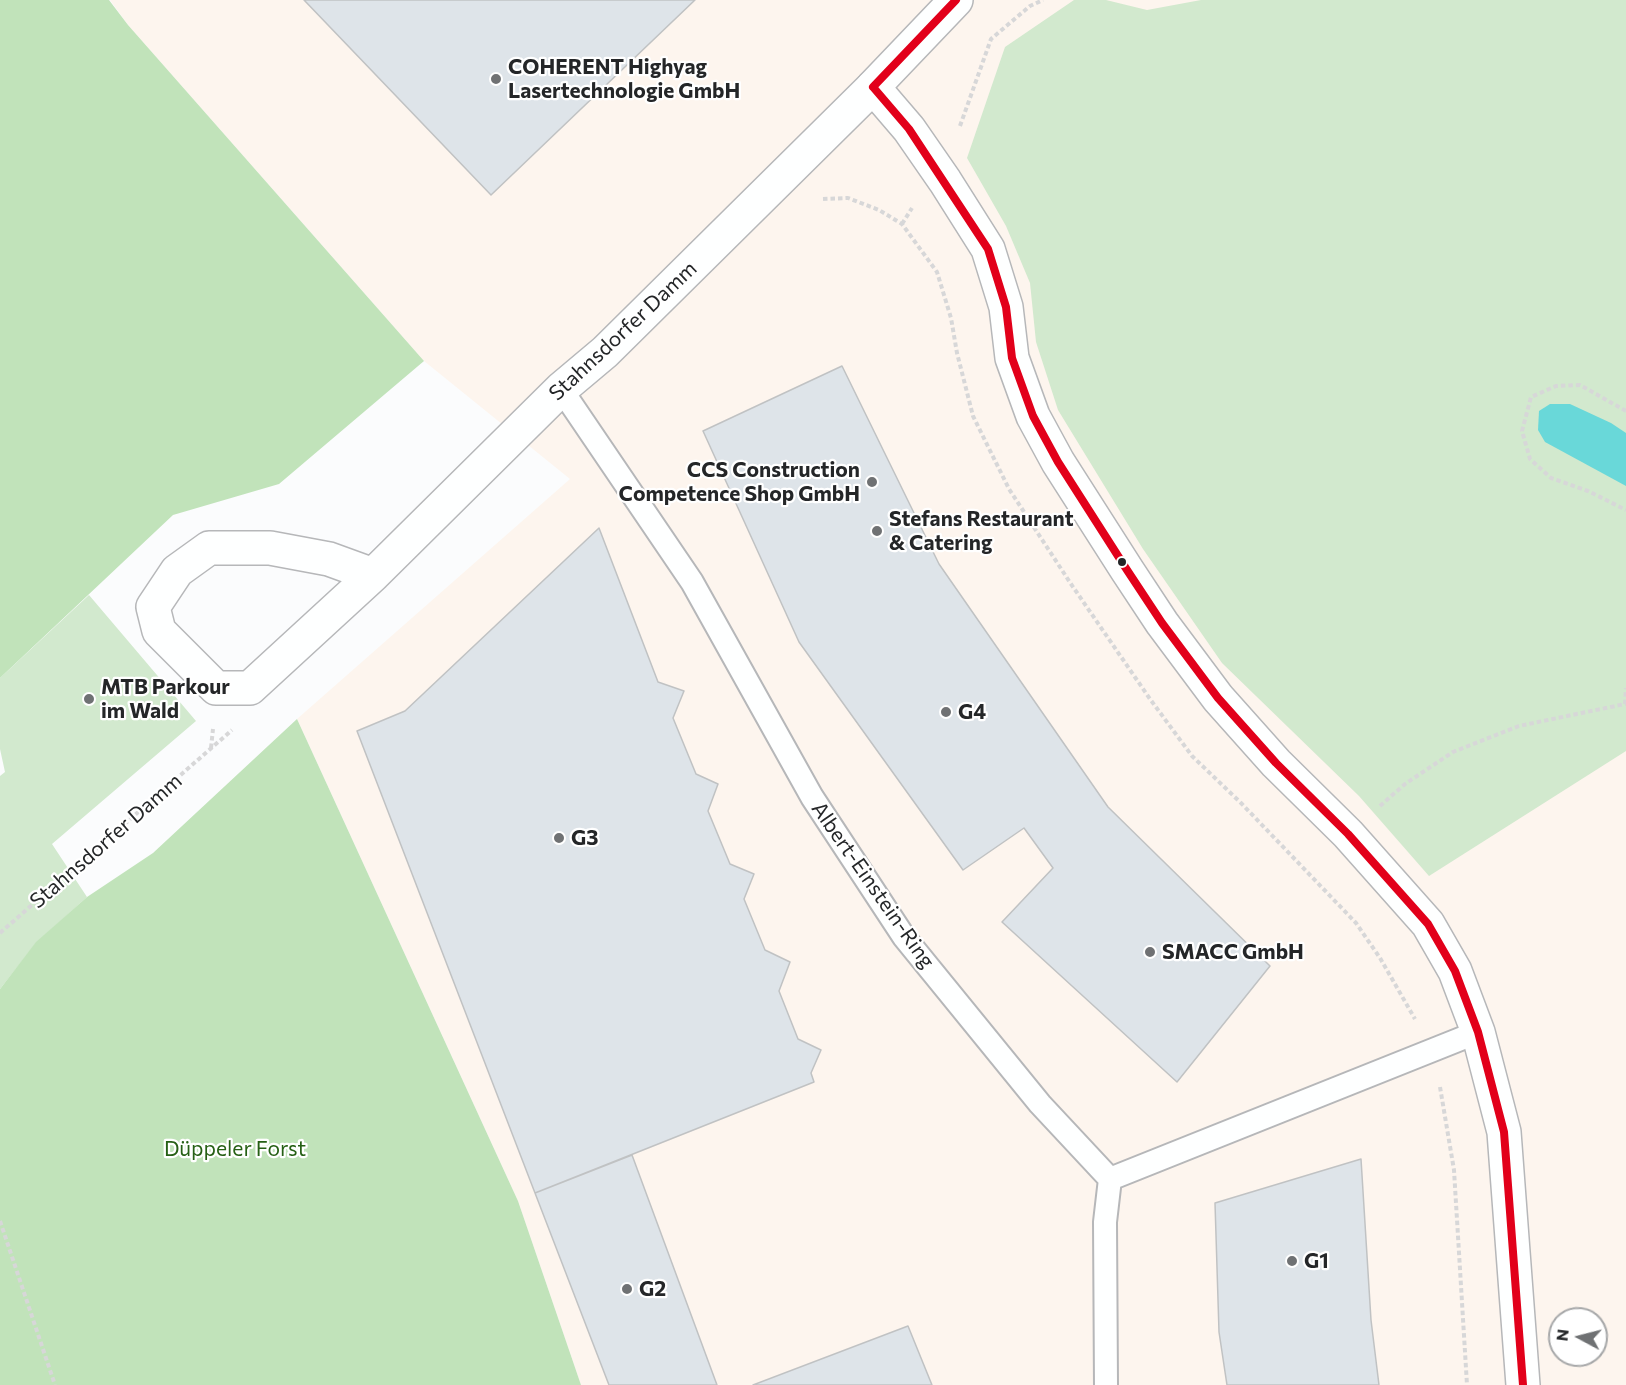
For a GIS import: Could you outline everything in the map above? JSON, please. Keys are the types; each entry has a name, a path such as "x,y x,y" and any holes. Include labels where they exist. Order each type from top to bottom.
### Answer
{"street":[{"path":"956,0 873,87 909,129 988,249 1006,307 1012,358 1033,416 1058,462 1162,623 1218,698 1276,763 1348,834 1428,924 1455,971 1478,1032 1504,1132 1523,1385"},
{"name":"Stahnsdorfer Damm","path":"373,575 329,559 270,548 209,548 177,571 153,607 159,631 216,688 250,688 373,575 561,389 605,352 873,87"}],"lane":[{"name":"Albert-Einstein-Ring","path":"561,389 692,582 812,797 904,937 1040,1104 1110,1179"},
{"path":"1106,1385 1105,1222 1110,1179 1478,1032"}],"path":[{"path":"937,169 956,139 990,39 1030,6 1043,0"},
{"path":"818,201 826,197 848,198 879,210 902,225 938,272 951,318 973,417 1010,489 1084,604 1192,756 1257,819 1356,923 1380,958 1432,1049 1454,1170 1467,1385"},
{"path":"1626,411 1580,385 1556,386 1531,397 1522,431 1530,459 1551,478 1588,491 1626,510"},
{"path":"1348,834 1405,784 1453,752 1519,726 1625,704 1626,688"},
{"name":"Stahnsdorfer Damm","path":"0,933 237,725"},
{"path":"0,1221 55,1385"}],"shaded area":[{"path":"110,0 1626,0 1626,1385 581,1385 518,1201 297,719 570,479 424,361 128,25"}],"green space":[{"path":"0,0 109,0 128,25 424,361 279,484 173,515 0,678"},
{"path":"1074,0 1106,0 1147,10 1201,0 1626,0 1626,751 1429,876 1359,796 1222,663 1143,549 1058,410 1036,342 1030,283 1006,226 967,158 1005,47"},
{"name":"MTB Parkour im Wald","path":"89,595 196,721 52,844 87,897 36,943 0,989 0,776 5,772 0,749 0,678"},
{"name":"Düppeler Forst","path":"297,719 518,1201 581,1385 0,1385 0,989 36,942 87,897 153,853"}],"water":[{"path":"1550,404 1570,404 1611,423 1626,433 1626,486 1545,442 1538,430 1539,411"}],"building":[{"name":"COHERENT Highyag Lasertechnologie GmbH","path":"304,0 695,0 491,195"},
{"name":"G4","path":"842,366 939,564 1108,807 1270,966 1177,1082 1002,922 1053,868 1024,828 963,870 799,642 703,431"},
{"name":"G3","path":"599,528 658,682 684,691 673,718 696,774 718,784 708,811 730,864 754,874 744,899 765,950 790,962 779,991 798,1039 821,1050 811,1073 814,1082 535,1193 357,731 405,711"},
{"name":"G2","path":"632,1155 717,1385 609,1385 535,1193"},
{"name":"G1","path":"1361,1159 1371,1320 1379,1385 1227,1385 1219,1332 1215,1203"},
{"path":"908,1326 932,1385 753,1385"}],"transit line":[{"path":"873,87 956,0"},
{"path":"873,87 909,129 988,249 1006,307 1012,358 1033,416 1058,462 1127,570 1162,623 1218,698 1276,763 1348,834 1428,924 1455,971 1478,1032 1504,1132 1523,1385"}],"place":[{"name":"COHERENT Highyag Lasertechnologie GmbH","path":"496,79"},
{"name":"CCS Construction Competence Shop GmbH","path":"872,482"},
{"name":"Stefans Restaurant & Catering","path":"877,531"},
{"name":"MTB Parkour im Wald","path":"89,699"},
{"name":"G4","path":"946,712"},
{"name":"G3","path":"559,838"},
{"name":"SMACC GmbH","path":"1150,952"},
{"name":"G1","path":"1292,1261"},
{"name":"G2","path":"627,1289"}]}
